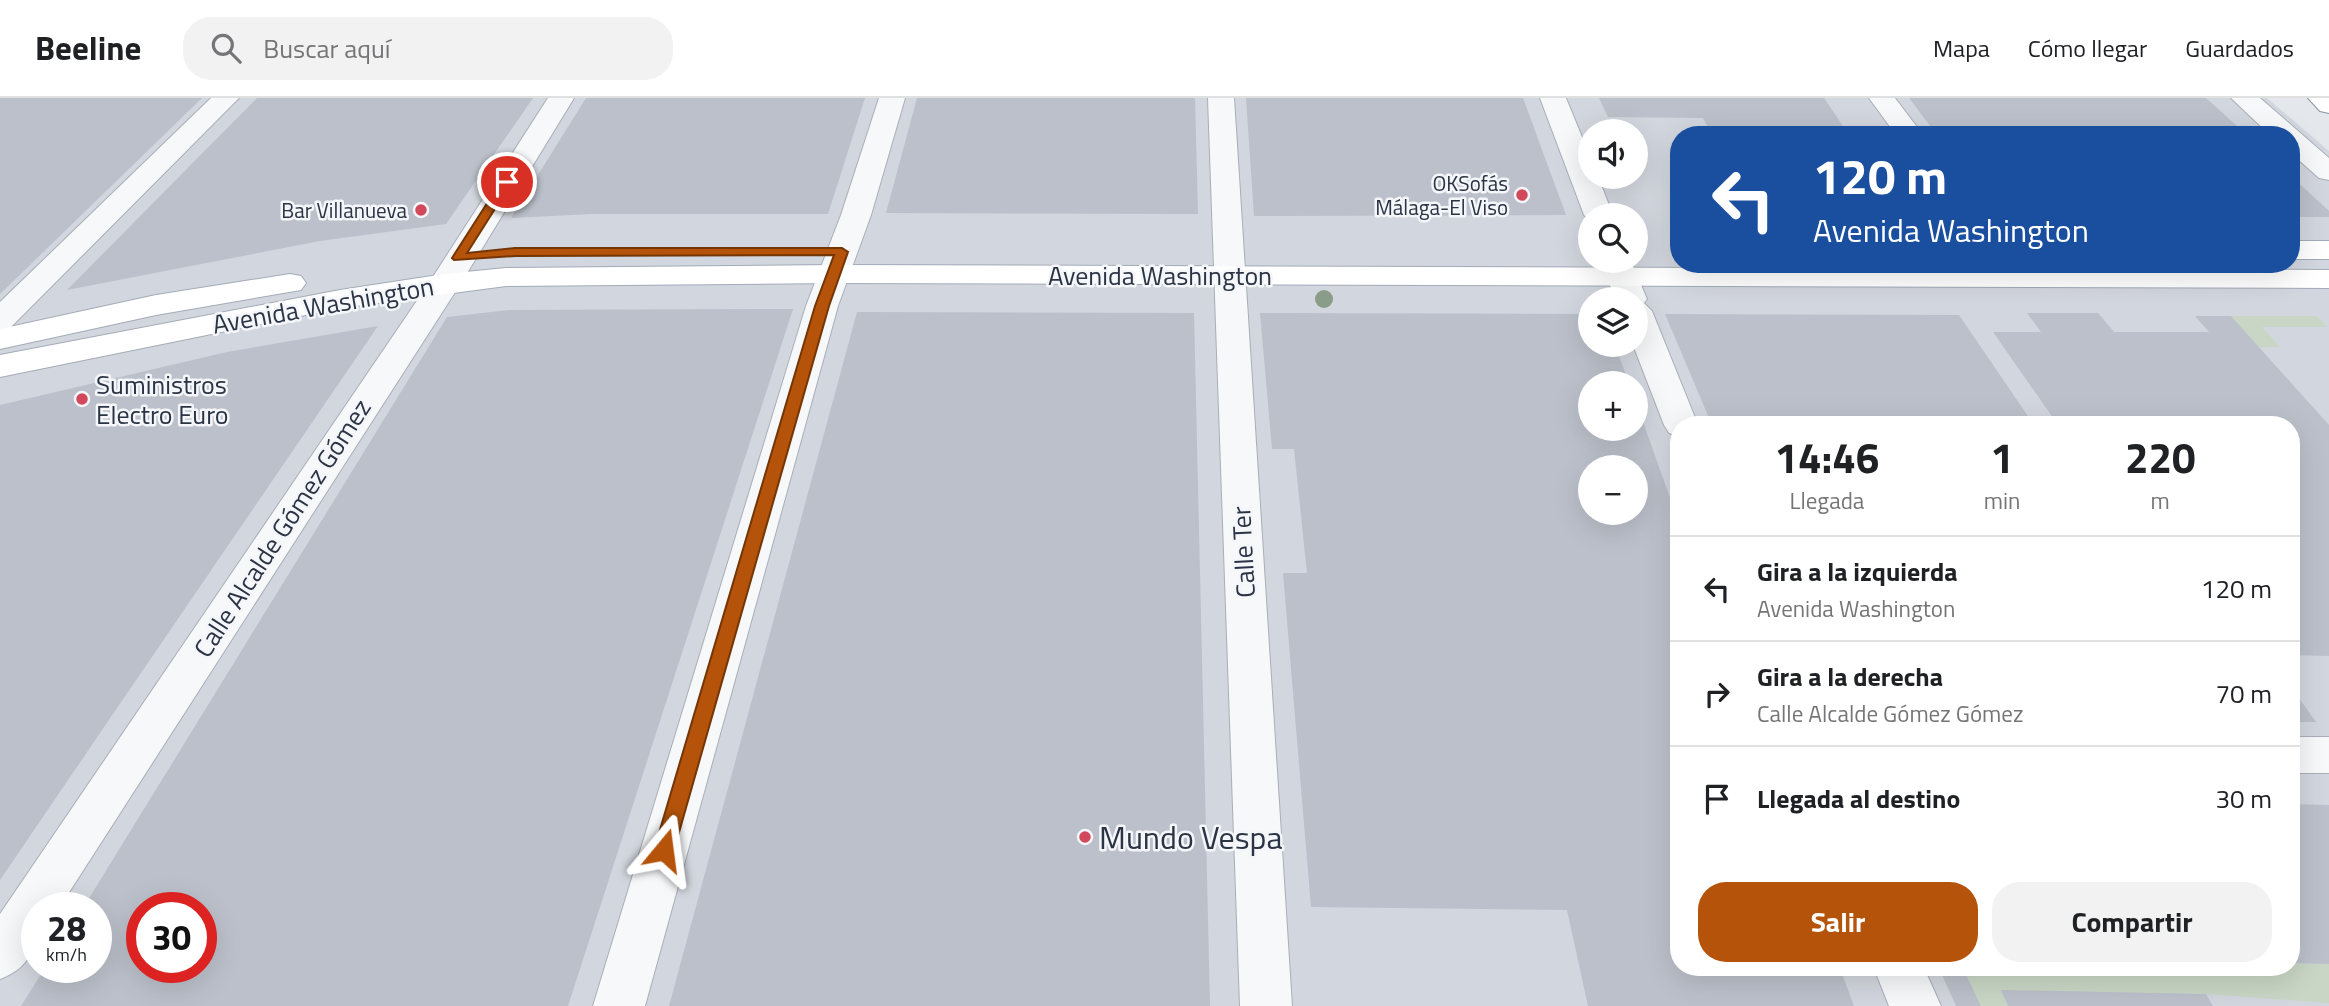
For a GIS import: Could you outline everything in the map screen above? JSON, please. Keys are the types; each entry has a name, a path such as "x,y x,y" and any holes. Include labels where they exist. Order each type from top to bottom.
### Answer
{"main road":[{"path":"2320,98 2329,105"},
{"path":"2300,250 2329,250"},
{"name":"Avenida Washington","path":"1228,263 1578,251"},
{"name":"Avenida Washington","path":"1648,263 1670,254"},
{"name":"Avenida Washington","path":"0,339 156,305 372,269 451,270 506,277 838,263 1228,263 1578,271"},
{"name":"Avenida Washington","path":"0,366 340,299 451,270"},
{"name":"Avenida Washington","path":"1648,272 1670,272"},
{"name":"Avenida Washington","path":"2090,273 2329,279"}],"street":[{"path":"0,320 226,98"},
{"name":"Calle Alcalde Gómez Gómez","path":"2,950 451,270 561,98"},
{"path":"619,1006 822,306 892,98"},
{"name":"Calle Ter","path":"1221,98 1266,1006"},
{"path":"1553,98 1594,203"},
{"path":"1882,98 1903,126"},
{"path":"2244,98 2276,126"},
{"path":"2300,147 2329,173"},
{"path":"1648,341 1677,416"},
{"path":"2300,755 2329,755"},
{"path":"1902,976 1915,1006"}],"shaded area":[{"path":"0,98 2267,98 2300,126 1670,126 1670,273 2300,273 2300,126 2329,151 2329,1006 0,1006"}],"green space":[{"path":"2231,316 2317,316 2327,327 2262,327 2280,347 2258,347"},
{"path":"2300,963 2329,964 2329,1003 2206,994 2002,991 2008,1006 1981,1006 1967,976 2300,976"}],"building":[{"path":"0,98 202,98 0,294"},
{"path":"257,98 533,98 446,224 320,241 67,290"},
{"path":"586,98 865,98 828,214 592,214 511,218"},
{"path":"917,98 1195,98 1198,214 886,213"},
{"path":"1246,98 1523,98 1566,215 1254,216"},
{"path":"1599,98 1824,98 1843,126 1707,126 1703,118 1608,117"},
{"path":"1909,98 2206,98 2237,126 1930,126"},
{"path":"2300,184 2329,211 2329,217 2300,217"},
{"path":"793,309 568,1006 21,1006 36,983 112,983 112,892 93,892 447,317 509,310"},
{"path":"857,312 1194,313 1210,1006 669,1006"},
{"path":"1260,313 1578,314 1578,357 1619,357 1625,371 1578,371 1578,441 1648,441 1648,436 1670,498 1670,976 1843,976 1854,1006 1588,1006 1567,910 1311,907 1283,573 1307,573 1294,449 1272,449"},
{"path":"2027,313 2098,313 2114,332 2209,332 2195,316 2231,316 2329,425 2329,656 2300,655 2300,416 2052,416 1993,332 2041,332"},
{"path":"1665,314 1959,315 2028,416 1708,416"},
{"path":"378,326 0,880 0,405 227,352"},
{"path":"2300,700 2316,722 2300,722"},
{"path":"2300,804 2329,805 2329,964 2300,963"},
{"path":"1943,976 1967,976 1981,1006 1956,1006"},
{"path":"2001,990 2206,994 2213,1006 2008,1006"}],"place":[{"name":"OKSofás Málaga-El Viso","path":"1522,195"},
{"name":"Bar Villanueva","path":"421,210"},
{"name":"Suministros Electro Euro","path":"82,399"},
{"name":"Mundo Vespa","path":"1085,837"}],"route":[{"path":"507,182 458,258 515,252 842,252 822,306 664,850"}]}
